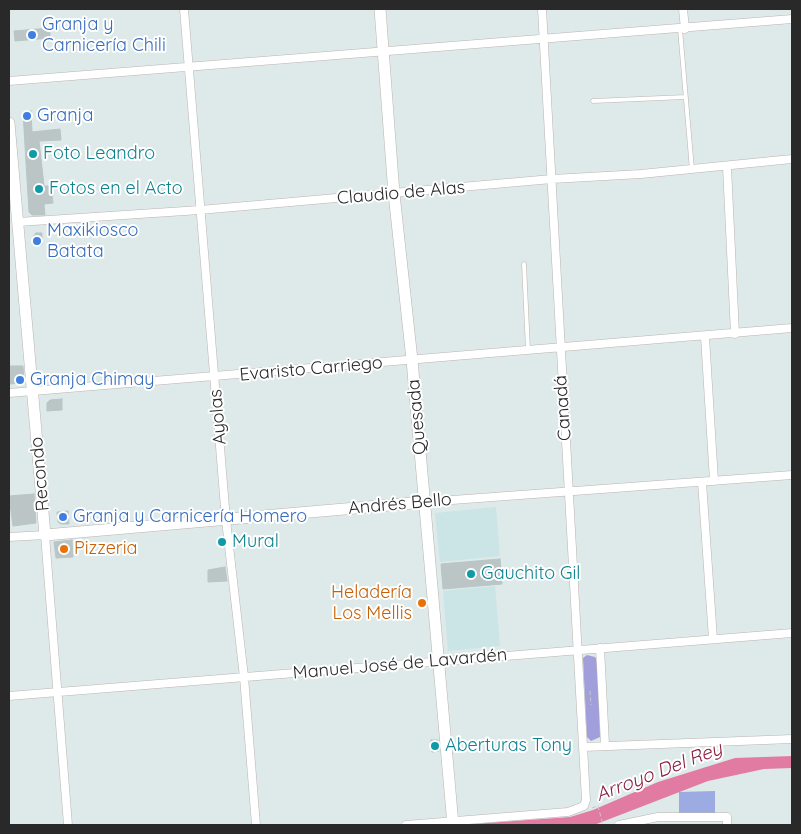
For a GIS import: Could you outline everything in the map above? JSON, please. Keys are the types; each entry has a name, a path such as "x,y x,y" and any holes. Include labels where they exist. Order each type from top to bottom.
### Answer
{"street":[{"name":"Ayolas","path":"184,9 226,520 244,677 256,825"},
{"name":"Quesada","path":"380,9 394,194 412,360 453,824"},
{"name":"Canadá","path":"453,824 568,812 584,806 586,800 542,9"},
{"path":"682,29 683,9"},
{"path":"9,81 792,19"},
{"name":"Recondo","path":"9,123 14,222 33,391 59,692 68,825"},
{"name":"Claudio de Alas","path":"14,222 200,210 394,194 552,178 727,167 792,159"},
{"path":"727,167 735,334"},
{"name":"Evaristo Carriego","path":"9,393 704,337 792,328"},
{"path":"704,337 714,481"},
{"name":"Andrés Bello","path":"9,538 425,502 792,475"},
{"path":"702,482 712,639"},
{"name":"Manuel José de Lavardén","path":"9,696 792,633"},
{"path":"600,648 605,745"},
{"path":"583,747 792,739"},
{"path":"619,825 658,817 727,817 727,825"},
{"path":"406,825 453,824"}],"lane":[{"path":"682,29 685,97 692,170"},
{"path":"593,101 685,97"},
{"path":"524,264 528,350"}],"path":[{"path":"580,690 602,689"},
{"path":"580,690 602,689"},
{"path":"590,691 591,704"},
{"path":"580,705 603,704"},
{"path":"598,806 603,825"}],"shaded area":[{"path":"496,507 500,556 440,562 435,513"},
{"path":"495,586 500,646 448,651 443,591"},
{"path":"587,655 595,657 598,662 600,737 591,741 587,737 583,658"},
{"path":"792,756 792,768 764,769 708,781 594,825 459,825 570,817 593,810 658,782 735,758"},
{"path":"715,791 715,813 679,814 679,792"}],"building":[{"name":"Granja y Carnicería Chili","path":"50,28 50,38 15,41 14,31"},
{"path":"31,111 32,132 60,129 61,140 39,141 44,186 51,186 53,203 44,204 45,215 32,215 29,212 23,112"},
{"name":"Maxikiosco Batata","path":"36,233 42,233 42,245 33,245 33,237"},
{"path":"10,366 23,366 24,380 21,383 10,384"},
{"path":"62,399 62,410 47,411 47,403 50,400"},
{"path":"34,494 36,523 13,526 9,496"},
{"name":"Granja y Carnicería Homero","path":"68,511 69,524 58,522 57,512"},
{"name":"Pizzeria","path":"72,540 73,557 56,558 54,542"},
{"name":"Gauchito Gil","path":"500,559 502,584 443,589 441,564"},
{"path":"225,567 227,581 208,582 208,570"},
{"name":"Aberturas Tony","path":"431,740 438,740 439,751 432,752"}],"place":[{"name":"Granja y Carnicería Chili","path":"32,35"},
{"name":"Granja","path":"27,116"},
{"name":"Foto Leandro","path":"33,154"},
{"name":"Fotos en el Acto","path":"39,189"},
{"name":"Maxikiosco Batata","path":"37,241"},
{"name":"Granja Chimay","path":"20,380"},
{"name":"Granja y Carnicería Homero","path":"63,517"},
{"name":"Mural","path":"222,542"},
{"name":"Pizzeria","path":"64,549"},
{"name":"Gauchito Gil","path":"471,574"},
{"name":"Heladería Los Mellis","path":"422,603"},
{"name":"Aberturas Tony","path":"435,746"}],"water label":[{"name":"Arroyo Del Rey","path":"659,772"}]}
